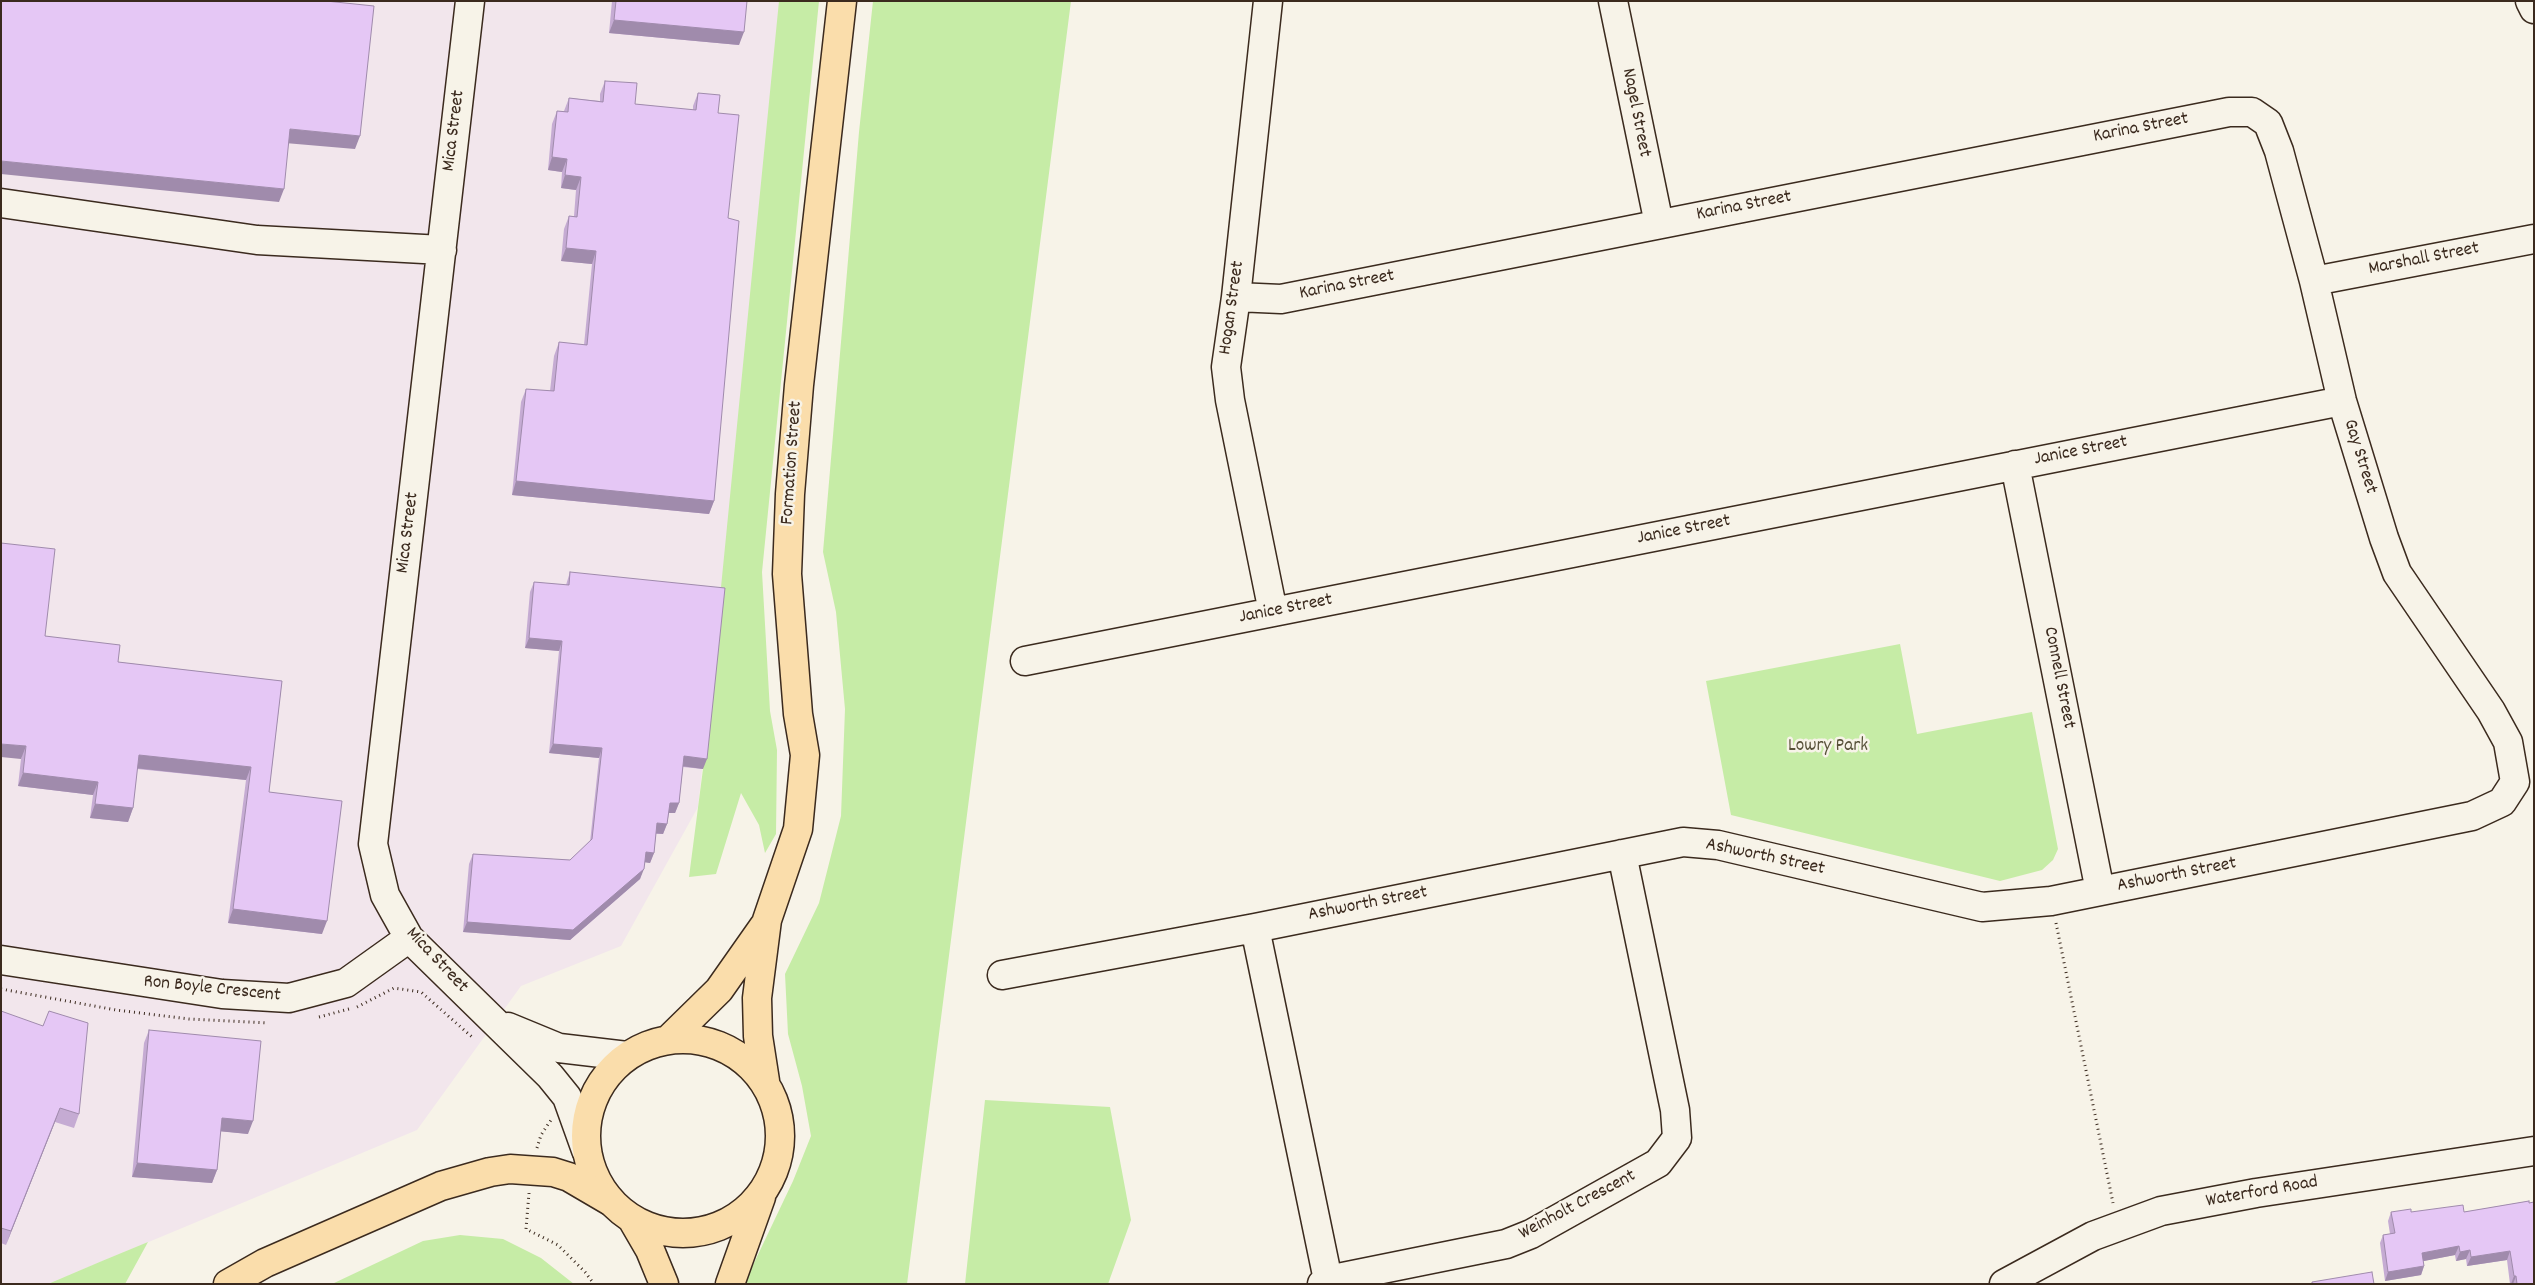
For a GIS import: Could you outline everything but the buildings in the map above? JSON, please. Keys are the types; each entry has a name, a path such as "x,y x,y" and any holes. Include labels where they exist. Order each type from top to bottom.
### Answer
{"main road":[{"name":"Formation Street","path":"765,1081 758,1036 757,998 767,920 798,829 805,755 798,714 787,574 790,494 799,385 842,1"},
{"name":"Formation Street","path":"668,1040 719,990 767,920"},
{"path":"610,1201 594,1177 586,1150 586,1123 594,1097 608,1074 628,1056 657,1042 668,1040 696,1039 723,1046 746,1061 765,1081 778,1108 781,1138 776,1167 762,1193 730,1284"},
{"path":"228,1284 265,1263 441,1186 490,1172 531,1169 553,1172 569,1177 610,1201 632,1219 659,1231 688,1234 716,1228 734,1219 742,1214 762,1193"},
{"path":"632,1219 650,1250 664,1284"}],"street":[{"name":"Mica Street","path":"470,1 373,844 384,895 409,938 550,1076 567,1097 586,1150"},
{"name":"Hogan Street","path":"1268,1 1236,297 1226,367 1230,400 1273,612"},
{"name":"Nagel Street","path":"1613,1 1659,224"},
{"path":"2530,1 2534,9"},
{"name":"Karina Street","path":"1236,297 1281,299 2229,112 2252,112"},
{"name":"Gay Street","path":"2252,112 2268,123 2279,151 2314,281 2342,401 2384,538 2397,573 2490,711 2508,742 2515,782"},
{"path":"1,203 257,240 442,250"},
{"name":"Marshall Street","path":"2314,281 2534,239"},
{"name":"Janice Street","path":"1025,661 2342,401"},
{"name":"Connell Street","path":"2015,465 2100,891"},
{"name":"Ashworth Street","path":"1002,975 1255,928 1683,842 1718,845 1982,907 2051,901 2472,816 2502,802 2515,782"},
{"name":"Weinholt Crescent","path":"1255,928 1325,1282 1506,1244 1532,1234 1658,1163 1677,1138 1675,1110 1622,854"},
{"name":"Ron Boyle Crescent","path":"1,960 222,994 289,998 346,983 409,938"},
{"name":"Mica Street","path":"495,1022 559,1048 628,1056"},
{"name":"Waterford Road","path":"2004,1284 2092,1236 2162,1211 2256,1193 2534,1151"}],"path":[{"path":"2051,901 2118,1226"},
{"path":"313,1018 332,1016 363,1005 394,988 421,992 473,1038"},
{"path":"1,989 116,1010 189,1019 269,1023"},
{"path":"547,1112 551,1120 541,1135 531,1169 526,1229 558,1245 585,1272 594,1284"}],"shaded area":[{"path":"1,1 780,1 721,598 698,807 621,946 521,986 417,1130 48,1284 1,1284"}],"green space":[{"path":"779,1 819,1 762,572 770,711 777,750 776,834 765,853 759,825 741,793 716,874 689,877 703,769"},
{"path":"873,1 1071,1 907,1284 744,1284 793,1181 811,1136 802,1086 788,1034 785,974 819,903 841,816 845,709 836,612 823,552 859,132"},
{"name":"Lowry Park","path":"1900,644 1917,734 2032,712 2058,849 2053,860 2042,870 2000,881 1731,815 1706,681"},
{"path":"985,1100 1110,1107 1131,1220 1108,1284 965,1284"},
{"path":"460,1235 503,1239 541,1258 574,1284 332,1284 423,1241"},
{"path":"148,1242 125,1284 48,1284 102,1261"}]}
